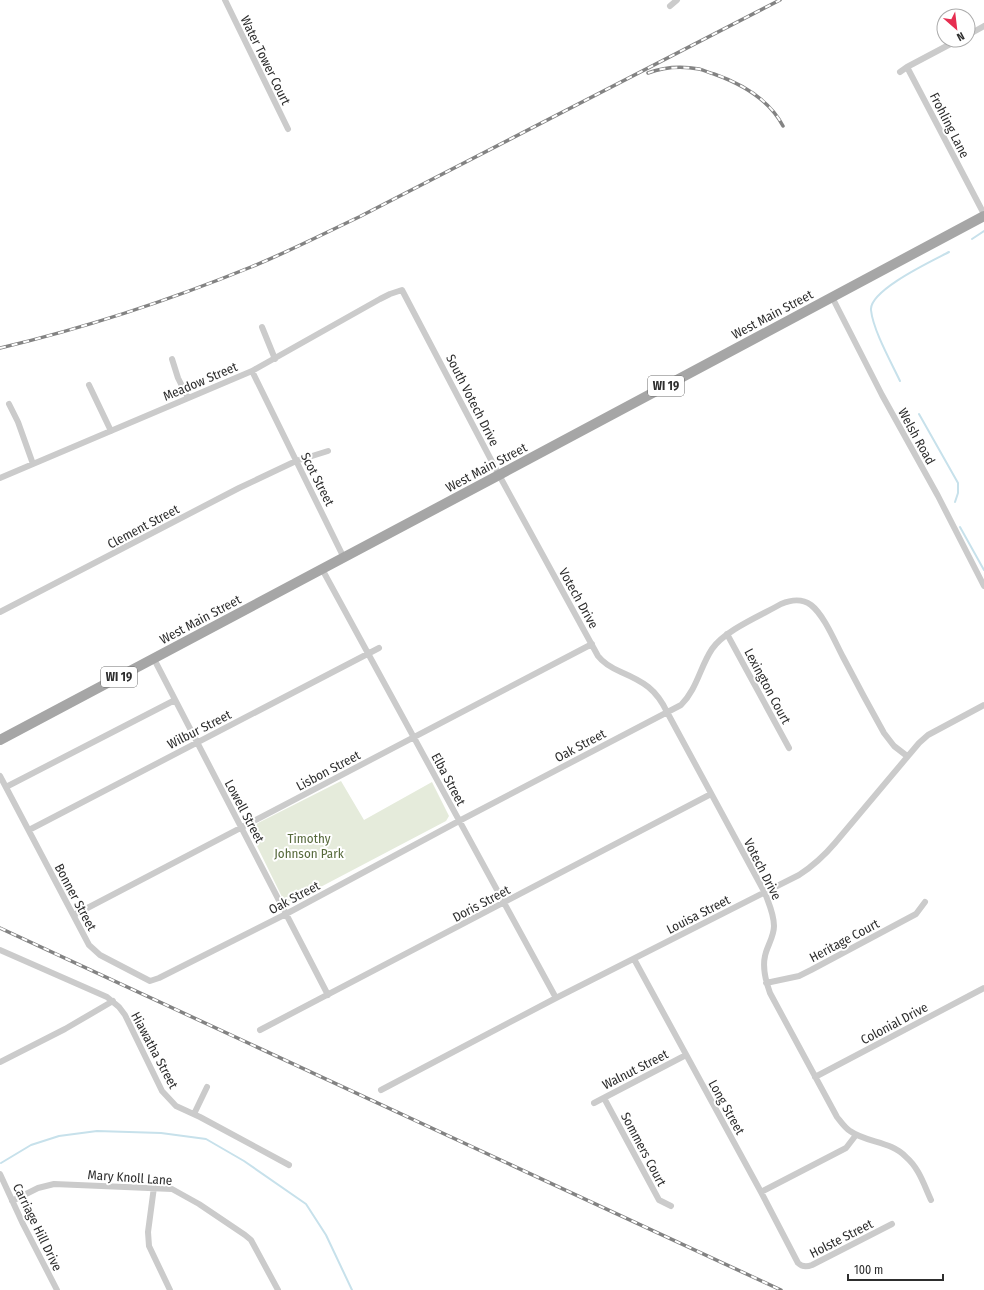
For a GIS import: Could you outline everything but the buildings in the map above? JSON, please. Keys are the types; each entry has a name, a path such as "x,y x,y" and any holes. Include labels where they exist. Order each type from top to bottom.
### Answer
{"main road":[{"name":"West Main Street","path":"0,740 344,558 984,215"}],"street":[{"name":"Water Tower Court","path":"225,0 288,129"},
{"path":"670,6 677,0"},
{"path":"900,72 943,48"},
{"name":"Frohling Lane","path":"907,67 984,215"},
{"name":"Meadow Street","path":"0,478 252,371 385,296 402,290"},
{"name":"South Votech Drive","path":"402,290 547,563"},
{"name":"Welsh Road","path":"832,297 882,396 938,496 984,586"},
{"path":"262,327 275,359"},
{"path":"172,359 178,378 188,398"},
{"name":"Scot Street","path":"252,371 344,558"},
{"path":"89,385 111,431"},
{"path":"9,404 18,422 34,464"},
{"name":"Clement Street","path":"0,612 239,488 296,461 328,451"},
{"name":"Votech Drive","path":"547,563 603,662 641,681 648,686 662,701 765,893 771,906 774,927 764,960 766,982 770,993 837,1117 848,1130 856,1135 893,1147 906,1156 916,1168 932,1200"},
{"name":"Elba Street","path":"322,569 556,998"},
{"name":"Oak Street","path":"171,972 286,914 459,821 681,705 695,687 713,647 727,634 781,604 790,601 803,601 809,604 819,614 884,733 894,746 907,756"},
{"name":"Lexington Court","path":"727,634 789,748"},
{"name":"Lisbon Street","path":"74,915 592,644"},
{"name":"Wilbur Street","path":"29,830 380,648"},
{"name":"Lowell Street","path":"154,659 328,995"},
{"path":"6,788 175,700"},
{"name":"Louisa Street","path":"381,1090 556,998 765,893 811,868 822,858 919,743 928,735 984,705"},
{"name":"Bonner Street","path":"0,776 89,945 100,955 150,981 171,972"},
{"name":"Doris Street","path":"260,1030 504,904 711,794"},
{"name":"Heritage Court","path":"766,982 799,976 811,970 916,914 925,902"},
{"name":"Hiawatha Street","path":"0,950 93,990 113,1001 120,1007 125,1015 162,1091 176,1106 194,1114 289,1165"},
{"name":"Long Street","path":"634,959 800,1265"},
{"name":"Colonial Drive","path":"815,1077 984,988"},
{"path":"0,1062 65,1029 113,1001"},
{"name":"Walnut Street","path":"594,1103 686,1055"},
{"path":"194,1114 207,1087"},
{"name":"Sommers Court","path":"604,1098 659,1200 671,1206"},
{"path":"761,1192 846,1148 856,1135"},
{"name":"Carriage Hill Drive","path":"0,1174 57,1290"},
{"name":"Mary Knoll Lane","path":"12,1200 38,1188 54,1184 154,1187 178,1191 251,1240 278,1290"},
{"path":"154,1187 148,1232 148,1246 170,1290"},
{"name":"Holste Street","path":"800,1265 808,1267 818,1263 892,1224"}],"green space":[{"name":"Timothy Johnson Park","path":"341,781 364,820 432,782 449,816 446,821 292,902 283,899 252,836 252,828 258,823"}],"waterway":[{"path":"972,239 984,231"},
{"path":"900,381 875,327 871,310 873,302 880,294 904,276 949,252"},
{"path":"919,414 958,483 958,493 955,502"},
{"path":"960,527 984,570"},
{"path":"1,1163 31,1145 59,1136 97,1131 161,1133 206,1139 244,1161 306,1204 326,1235 352,1290"}],"railway":[{"path":"0,348 64,332 158,302 190,291 278,255 359,217 780,0"},
{"path":"648,73 667,68 693,68 701,69 724,78 744,88 762,100 777,116 783,126"},
{"path":"0,928 781,1290"}]}
